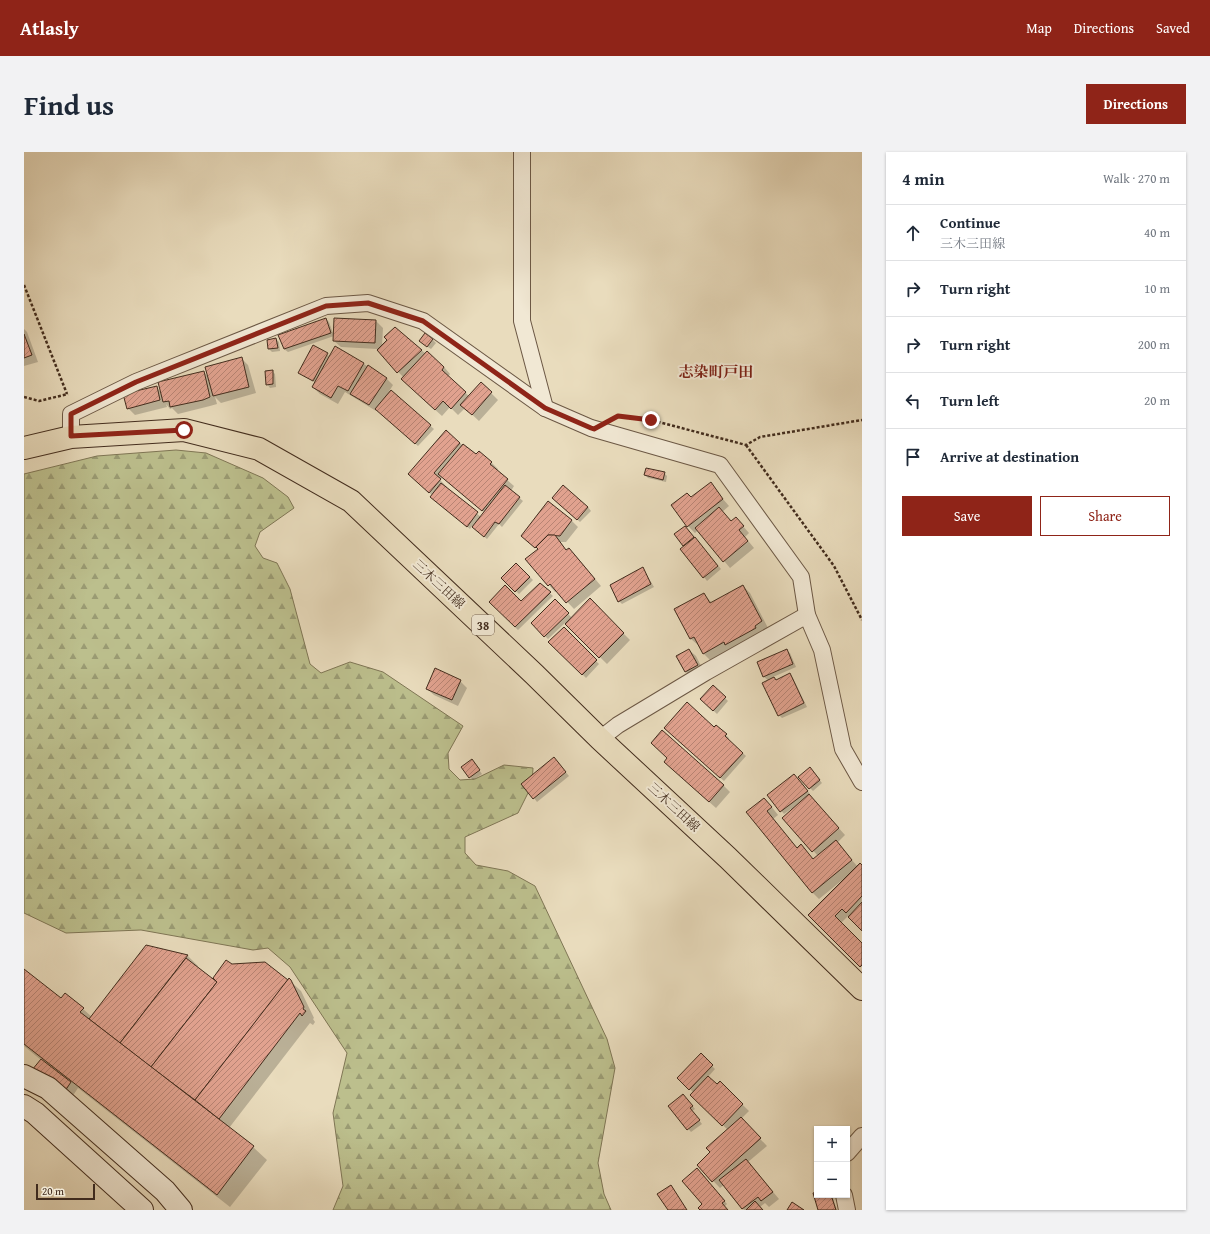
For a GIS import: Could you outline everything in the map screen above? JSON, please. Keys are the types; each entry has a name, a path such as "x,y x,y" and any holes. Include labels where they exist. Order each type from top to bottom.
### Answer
{"main road":[{"name":"三木三田線","path":"24,448 71,436 184,430 259,449 351,501 534,674 600,739 728,858 862,989"}],"street":[{"path":"522,152 522,321 545,408"},
{"path":"71,436 71,414 136,382 326,306 368,303 423,321 545,408 594,429 720,465 801,576 807,615 822,650 844,749 862,782"},
{"path":"600,739 618,725 706,672 807,615"},
{"path":"24,1076 48,1088 165,1191 181,1210"},
{"path":"24,1106 35,1113 142,1210"},
{"path":"850,1150 862,1136"},
{"path":"845,1198 847,1210"}],"path":[{"path":"24,285 67,394"},
{"path":"594,429 618,416 651,420 746,445 834,566 862,620"},
{"path":"746,445 760,437 862,420"}],"green space":[{"path":"176,450 206,453 263,478 288,497 294,508 260,532 255,546 263,558 277,563 290,589 310,664 321,673 350,662 383,672 463,726 448,753 449,769 460,780 475,779 504,765 533,768 532,785 518,813 465,837 465,853 476,865 508,871 535,886 607,1039 615,1068 598,1163 604,1194 611,1210 333,1210 343,1186 333,1113 347,1053 290,967 268,948 253,950 141,930 66,933 24,913 24,474 97,456"}],"building":[{"path":"326,318 331,333 284,349 278,335"},
{"path":"334,318 376,320 375,343 333,341"},
{"path":"395,327 422,350 397,373 377,350 387,340 384,337"},
{"path":"425,333 433,339 427,347 419,341"},
{"path":"24,334 32,355 24,358"},
{"path":"276,338 278,348 268,349 267,340"},
{"path":"313,345 328,353 313,381 298,373"},
{"path":"335,346 364,363 348,391 338,386 331,398 312,387"},
{"path":"427,351 444,367 442,370 466,392 451,409 443,401 435,410 401,379"},
{"path":"242,357 249,387 213,396 205,367"},
{"path":"368,365 387,378 369,405 350,394"},
{"path":"273,370 273,384 266,385 265,371"},
{"path":"204,371 210,397 203,400 170,407 169,401 163,402 158,382"},
{"path":"481,382 492,392 472,415 460,405"},
{"path":"157,386 160,400 127,409 123,394"},
{"path":"391,390 431,425 415,444 375,409"},
{"path":"446,430 460,443 434,473 441,479 429,493 408,474"},
{"path":"463,444 476,454 479,451 492,462 490,464 508,479 482,511 438,474"},
{"path":"646,468 665,472 663,480 644,475"},
{"path":"711,482 723,499 687,527 671,505 687,493 691,497"},
{"path":"441,483 478,512 467,527 430,497"},
{"path":"505,485 520,497 499,524 495,522 484,537 472,527"},
{"path":"563,485 588,507 577,520 552,498"},
{"path":"548,501 572,520 560,536 548,535 535,548 521,536"},
{"path":"719,507 731,521 736,517 744,526 739,530 748,541 723,562 695,528"},
{"path":"685,526 694,537 683,546 674,534"},
{"path":"548,535 555,535 566,550 569,548 595,579 566,603 550,584 548,586 525,559 538,549 536,547"},
{"path":"695,537 718,566 703,578 680,549"},
{"path":"516,563 530,577 515,592 501,578"},
{"path":"643,567 651,584 618,602 610,585"},
{"path":"540,583 551,592 515,627 489,602 505,585 521,601"},
{"path":"743,585 762,621 755,626 756,628 725,645 724,642 703,654 694,637 690,639 674,609 704,593 710,603"},
{"path":"590,598 624,633 599,658 565,624"},
{"path":"555,599 569,613 544,637 531,623"},
{"path":"564,627 597,660 582,675 548,642"},
{"path":"689,649 698,665 685,672 676,656"},
{"path":"787,649 793,664 763,677 757,662"},
{"path":"435,668 461,680 452,700 426,689"},
{"path":"790,673 804,703 778,716 762,683 774,677 776,680"},
{"path":"713,685 726,697 713,711 700,699"},
{"path":"687,702 714,727 716,725 727,734 725,736 743,753 720,778 664,728"},
{"path":"662,730 724,785 709,802 664,762 667,758 651,743"},
{"path":"554,757 566,772 533,799 521,784"},
{"path":"472,759 480,770 469,778 461,767"},
{"path":"810,767 820,780 809,789 798,777"},
{"path":"794,774 808,791 780,812 767,795"},
{"path":"809,794 839,828 812,852 782,818"},
{"path":"764,798 772,807 767,811 797,848 801,844 813,859 836,840 852,860 812,893 746,812"},
{"path":"860,863 862,865 862,896 846,913 842,909 835,916 862,943 862,965 860,967 808,915"},
{"path":"862,902 862,931 848,917"},
{"path":"146,945 188,955 120,1043 89,1019"},
{"path":"186,958 217,982 151,1067 120,1043"},
{"path":"226,960 232,964 265,962 288,980 195,1100 151,1067 217,982 213,978"},
{"path":"24,969 61,998 65,993 84,1008 80,1012 254,1146 217,1195 24,1044"},
{"path":"289,978 304,1007 303,1009 306,1011 302,1016 300,1013 219,1119 195,1100"},
{"path":"701,1053 713,1065 689,1090 677,1078"},
{"path":"41,1059 71,1082 63,1094 32,1070"},
{"path":"708,1076 717,1084 720,1081 743,1104 722,1126 690,1095"},
{"path":"683,1094 693,1106 690,1108 700,1120 687,1130 668,1106"},
{"path":"741,1117 761,1138 712,1182 697,1165 710,1152 706,1148"},
{"path":"746,1159 773,1192 761,1201 758,1197 742,1209 719,1180"},
{"path":"697,1168 725,1201 722,1203 728,1210 700,1210 698,1208 702,1204 682,1181"},
{"path":"671,1185 687,1210 668,1210 657,1194"},
{"path":"814,1198 832,1198 836,1210 818,1210"},
{"path":"755,1201 763,1210 746,1210"},
{"path":"792,1202 804,1210 787,1210"}],"district":[{"name":"志染町戸田","path":"716,371"}],"route":[{"path":"184,430 71,436 71,414 136,382 326,306 368,303 423,321 545,408 591,428 594,429 618,416 651,420"}]}
